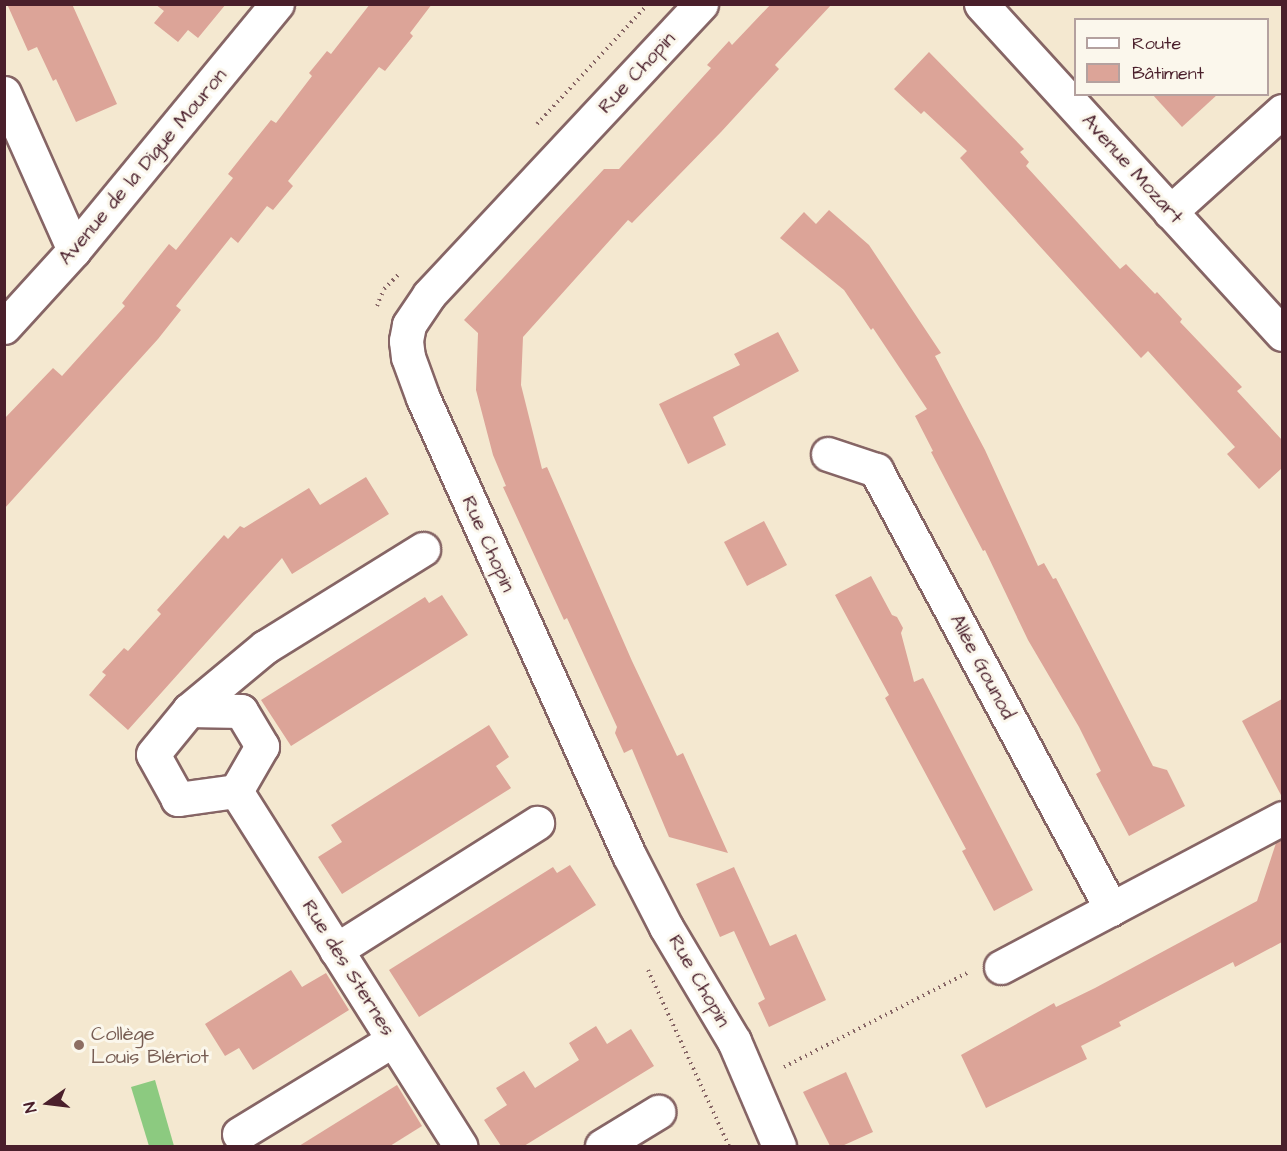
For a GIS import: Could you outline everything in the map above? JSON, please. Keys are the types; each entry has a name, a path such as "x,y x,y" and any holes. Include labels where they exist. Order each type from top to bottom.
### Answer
{"street":[{"name":"Avenue de la Digue Mouron","path":"4,327 74,250 278,4"},
{"name":"Rue Chopin","path":"701,4 429,295 409,325 406,341 411,366 423,398 628,855 666,927 734,1041 754,1083 779,1146"},
{"name":"Avenue Mozart","path":"981,4 1282,334"},
{"path":"4,93 74,250"},
{"path":"1170,212 1282,111"},
{"name":"Allée Gounod","path":"828,454 876,470 1111,909"},
{"path":"189,710 241,711 262,746 236,790 178,799 153,754 189,710 265,647 423,549"},
{"name":"Rue des Sternes","path":"236,790 460,1146"},
{"path":"1000,967 1282,818"},
{"path":"336,950 537,823"},
{"path":"239,1134 393,1040"},
{"path":"602,1146 658,1112"}],"path":[{"path":"754,1083 971,970 1000,967"}],"green space":[{"path":"155,1080 174,1146 149,1146 131,1087"}],"building":[{"path":"7,4 72,4 117,104 76,122 56,79 53,81 37,47 28,51"},
{"path":"155,4 226,4 198,38 188,30 178,42 154,23 164,11"},
{"path":"370,4 432,4 410,33 413,36 385,71 379,67 288,181 293,186 273,210 267,206 238,243 231,237 176,306 181,310 158,339 4,509 4,419 53,368 62,376 125,306 122,303 169,244 176,250 233,178 228,174 271,120 276,123 312,76 309,73 327,51 331,54"},
{"path":"771,4 832,4 775,65 779,69 721,132 632,223 628,220 523,337 521,385 542,469 547,467 632,661 677,756 683,753 728,853 669,837 632,749 624,753 615,733 617,727 567,618 564,620 503,487 506,486 493,455 476,390 478,333 464,320 604,169 619,169 711,68 707,65 729,41 732,45"},
{"path":"929,52 1024,149 1020,152 1029,162 1026,166 1120,269 1126,264 1155,294 1157,292 1182,319 1180,322 1242,387 1237,391 1282,440 1282,468 1259,489 1227,454 1235,447 1148,351 1141,358 960,158 967,151 924,111 921,114 894,89"},
{"path":"1154,96 1216,96 1182,127"},
{"path":"829,210 869,245 941,353 935,356 985,450 1038,566 1044,563 1053,579 1056,578 1153,766 1167,770 1185,806 1129,836 1096,774 1101,771 1079,727 1028,640 985,550 983,551 931,452 933,451 915,416 927,409 873,328 871,330 844,290 780,238 804,212 816,224"},
{"path":"778,332 799,371 713,417 726,445 688,464 659,404 740,365 734,354"},
{"path":"366,477 389,514 292,574 282,558 128,730 89,695 106,675 102,672 124,648 128,651 161,614 157,610 224,535 228,539 240,526 244,528 309,488 320,505"},
{"path":"764,521 787,565 747,586 724,542"},
{"path":"871,576 892,615 897,617 903,628 901,633 914,682 923,678 1033,890 994,911 962,851 966,849 885,698 889,695 835,595"},
{"path":"442,595 468,635 291,746 261,700 425,597 429,603"},
{"path":"1282,699 1282,797 1242,721"},
{"path":"489,725 509,757 496,766 511,788 342,894 318,857 342,842 331,825"},
{"path":"1282,840 1282,942 1235,967 1233,962 1119,1022 1121,1026 1081,1046 1087,1059 986,1108 961,1055 1054,1003 1056,1007 1095,988 1257,901 1276,843"},
{"path":"570,865 596,905 419,1017 389,970 553,867 557,873"},
{"path":"734,867 770,946 796,934 826,1000 769,1027 758,1003 765,999 734,931 720,937 696,884"},
{"path":"291,970 302,987 326,973 349,1010 253,1070 239,1048 225,1056 205,1024"},
{"path":"596,1026 607,1044 631,1029 654,1066 524,1146 501,1146 484,1120 507,1105 496,1088 524,1071 535,1088 579,1060 569,1043"},
{"path":"846,1072 873,1132 842,1146 830,1146 803,1092"},
{"path":"397,1085 422,1126 390,1146 299,1146"}],"place":[{"name":"Collège Louis Blériot","path":"79,1045"}]}
